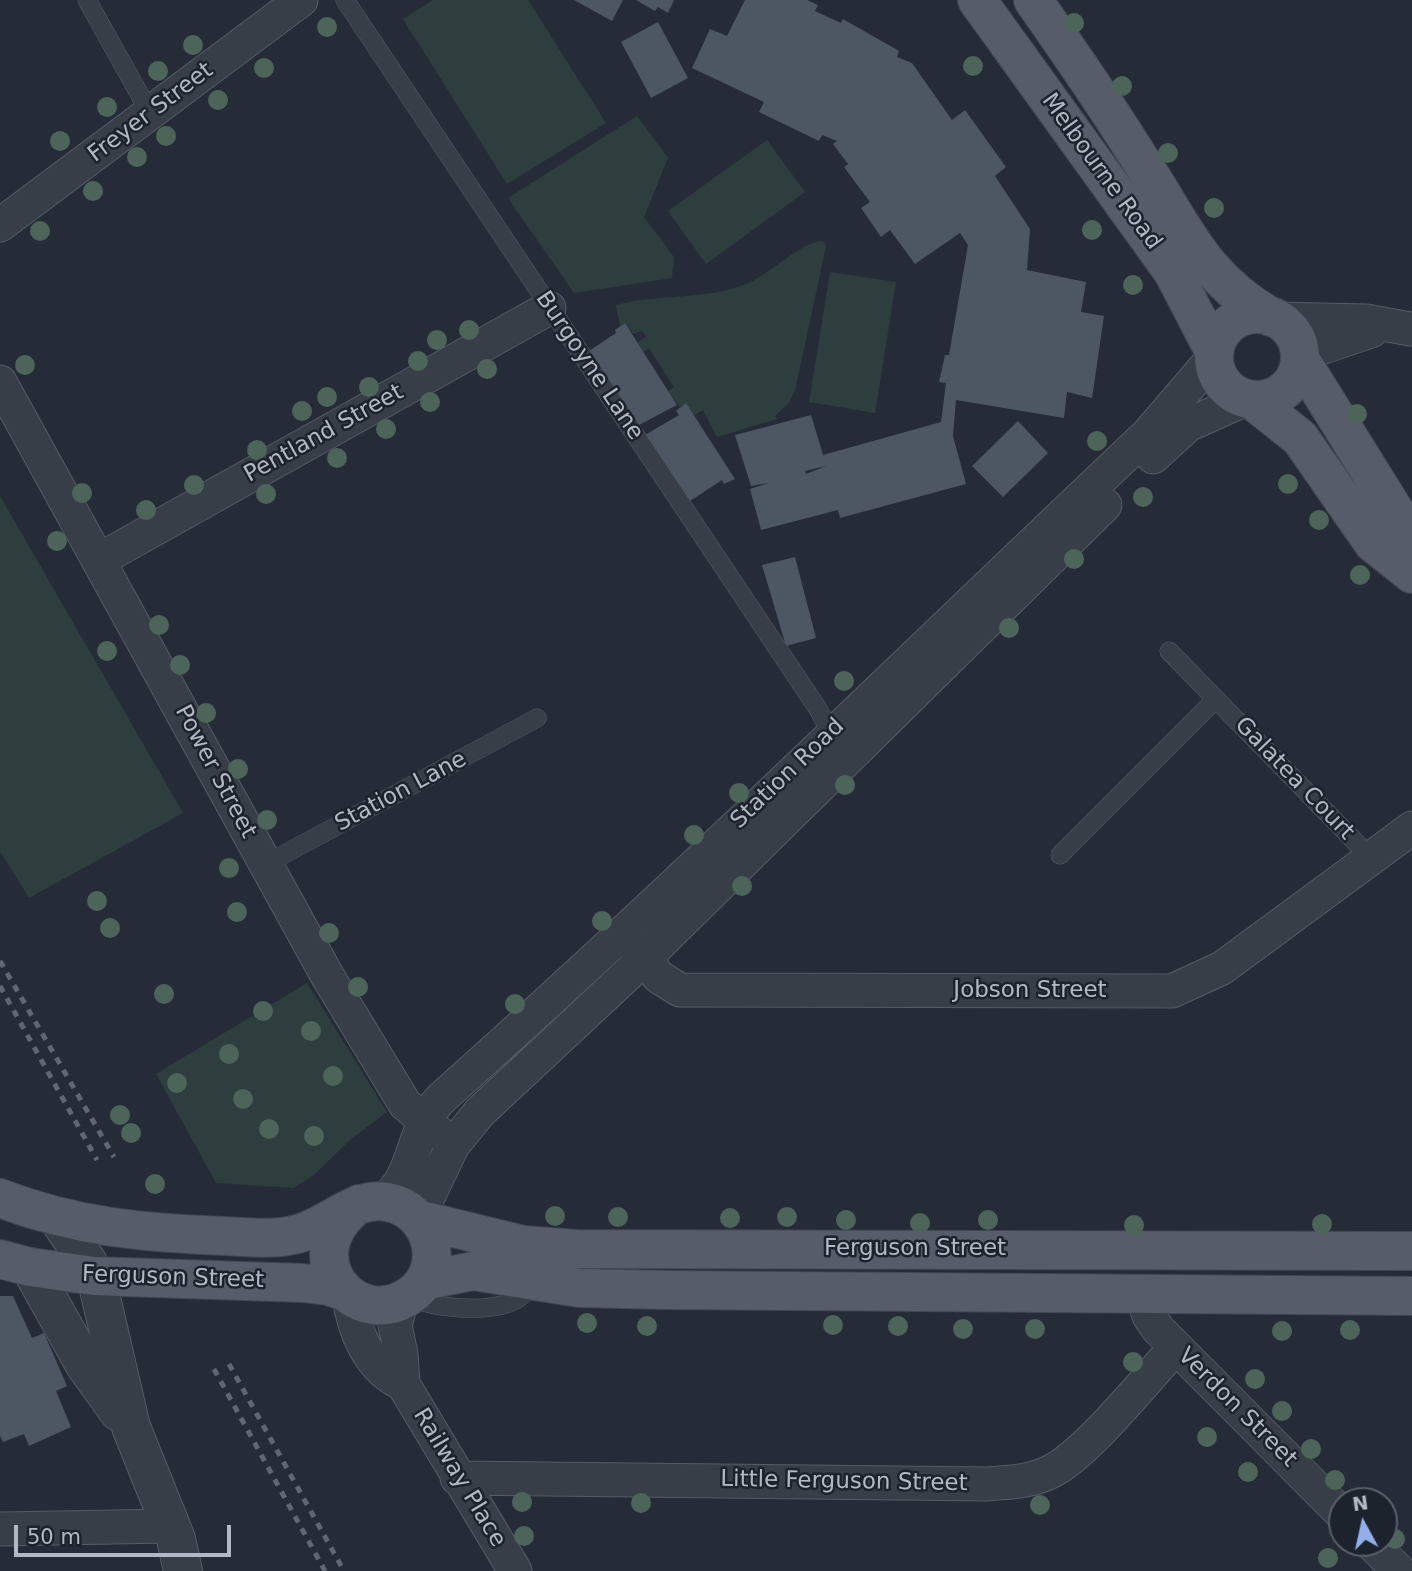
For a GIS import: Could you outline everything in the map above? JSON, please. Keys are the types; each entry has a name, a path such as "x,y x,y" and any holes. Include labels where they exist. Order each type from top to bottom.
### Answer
{"main road":[{"name":"Melbourne Road","path":"976,0 1172,272 1214,354"},
{"name":"Melbourne Road","path":"1033,0 1124,134 1202,261 1217,277 1274,318"},
{"path":"1412,539 1300,357 1293,334 1274,318 1252,314 1235,320 1221,334 1214,354 1217,373 1225,387 1249,399 1300,438 1374,543 1412,574"},
{"path":"1249,399 1268,399 1282,392 1293,381 1300,357"},
{"name":"Ferguson Street","path":"0,1198 57,1217 141,1233 275,1237 310,1231 371,1203"},
{"path":"371,1203 408,1209 420,1219 429,1234 432,1250 431,1266 412,1292 377,1305 348,1294 334,1277 328,1248 334,1229 371,1203"},
{"name":"Ferguson Street","path":"420,1219 523,1245 576,1249 1412,1251"},
{"path":"1142,1296 1143,1249"},
{"name":"Ferguson Street","path":"15,1263 94,1276 303,1283 328,1286 348,1294"},
{"name":"Ferguson Street","path":"412,1292 472,1271 579,1287 666,1290 1142,1296 1412,1296"}],"street":[{"name":"Freyer Street","path":"0,225 301,0"},
{"name":"Pentland Street","path":"99,560 549,308"},
{"path":"1274,318 1366,321 1411,329"},
{"path":"1300,357 1365,332 1411,329"},
{"name":"Station Road","path":"420,1219 453,1145 480,1112 508,1083 644,959 842,744 1148,434 1214,354"},
{"name":"Power Street","path":"0,382 178,702 264,865 405,1104 453,1145"},
{"name":"Station Road","path":"371,1203 405,1176 423,1120 443,1096 570,984 623,933 842,744 1188,425 1249,399"},
{"name":"Jobson Street","path":"623,933 667,984 694,991 1172,991 1222,968 1412,828"},
{"path":"57,1217 94,1276 131,1427 171,1526 183,1571"},
{"path":"15,1263 131,1427"},
{"name":"Railway Place","path":"412,1292 395,1329 401,1354 403,1384 515,1571"},
{"name":"Railway Place","path":"348,1294 358,1336 386,1376 403,1384"},
{"name":"Verdon Street","path":"1142,1296 1149,1316 1176,1347 1328,1500"},
{"name":"Little Ferguson Street","path":"457,1478 987,1484 1028,1481 1053,1472 1075,1456 1176,1347"},
{"path":"0,1529 171,1526"},
{"path":"1385,1557 1399,1571"}],"lane":[{"path":"87,0 150,113"},
{"name":"Burgoyne Lane","path":"345,0 842,744"},
{"name":"Galatea Court","path":"1169,651 1371,858"},
{"name":"Galatea Court","path":"1060,855 1216,699"},
{"name":"Station Lane","path":"264,865 537,718"}],"shaded area":[{"path":"433,0 528,0 606,123 507,184 403,19"},
{"path":"637,116 668,158 644,217 674,257 672,278 574,293 508,198"},
{"path":"767,140 805,192 706,264 668,211"},
{"path":"823,241 826,246 795,391 788,404 775,416 777,419 717,437 703,410 694,415 686,403 680,407 668,391 674,387 649,348 643,352 638,342 646,337 642,331 633,334 625,323 620,326 616,305 728,290 754,281 804,247"},
{"path":"830,272 896,282 875,413 809,402"},
{"path":"0,496 183,813 29,898 0,851"},
{"path":"307,983 387,1112 350,1140 315,1174 294,1188 216,1183 156,1074"}],"building":[{"path":"574,0 623,0 612,21"},
{"path":"636,0 674,0 668,13 658,7 655,11"},
{"path":"745,0 807,0 818,5 815,11 841,23 843,19 899,51 897,57 912,63 952,120 965,110 1006,167 995,176 1030,229 1027,270 1086,282 1081,312 1104,316 1092,398 1067,392 1064,418 956,400 953,436 966,484 840,518 838,510 761,530 750,489 769,483 751,486 735,435 811,415 823,455 941,422 946,383 939,382 945,355 949,355 968,245 960,233 915,264 890,230 881,237 861,208 870,202 844,167 848,164 833,144 837,141 822,135 819,141 759,112 764,102 692,68 710,29 727,36","holes":["826,466 806,474 805,471"]},
{"path":"658,22 688,78 651,98 621,42"},
{"path":"625,323 677,405 639,425 589,351 616,333 615,330"},
{"path":"686,403 735,479 724,484 722,480 690,501 645,435 679,415 676,411"},
{"path":"1018,421 1048,453 1003,497 972,466"},
{"path":"795,557 816,638 786,646 762,565"},
{"path":"0,1296 13,1296 32,1338 44,1333 67,1386 56,1391 71,1427 29,1446 24,1434 3,1442 0,1436"}],"railway":[{"path":"0,961 114,1157"},
{"path":"0,986 97,1160"},
{"path":"229,1364 344,1571"},
{"path":"214,1369 325,1571"}]}
